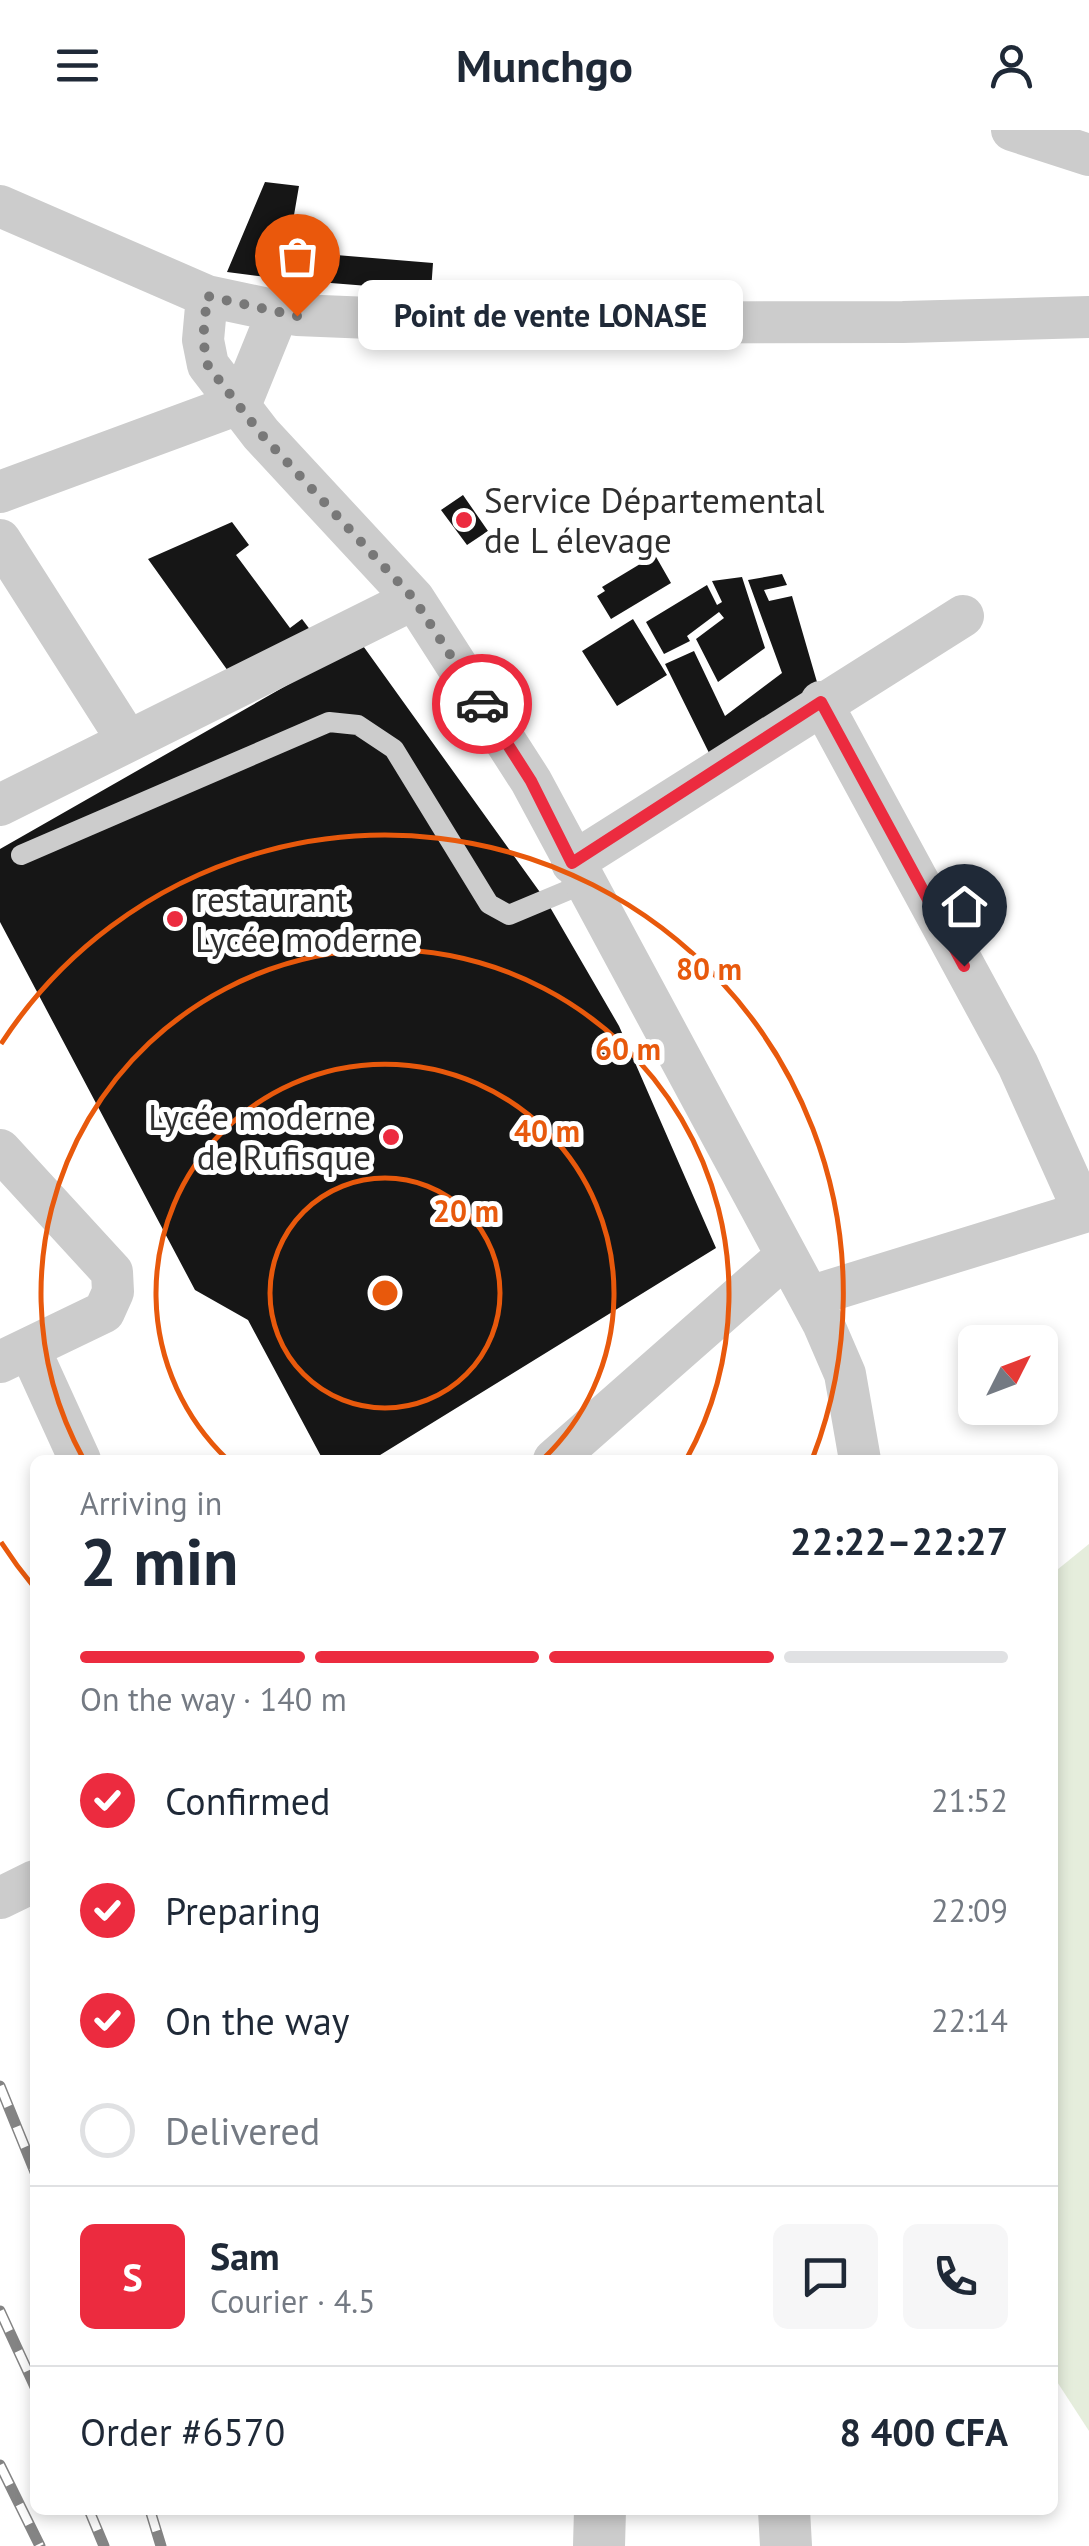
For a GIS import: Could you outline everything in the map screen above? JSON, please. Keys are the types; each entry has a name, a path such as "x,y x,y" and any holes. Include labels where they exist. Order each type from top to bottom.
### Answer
{"street":[{"path":"1012,130 1089,155"},
{"path":"0,206 207,296 278,312 403,322 902,322 1089,317"},
{"path":"207,296 203,340 208,366 261,434 414,599 531,781 577,874 808,1297 845,1374 859,1455"},
{"path":"0,492 240,403 278,312"},
{"path":"0,540 128,741"},
{"path":"0,804 414,599"},
{"path":"577,874 821,702 964,616"},
{"path":"808,1297 1084,1212 1082,1186 821,702"},
{"path":"0,1150 112,1272 113,1292 104,1312 14,1355 77,1455"},
{"path":"560,1455 786,1256"},
{"path":"0,1898 30,1883"},
{"path":"598,2546 600,2515"},
{"path":"784,2515 786,2546"}],"lane":[{"path":"21,855 329,722 358,725 394,749 489,904 509,915 577,874"}],"green space":[{"path":"1089,1544 1089,2431 1058,2383 1058,1569"}],"building":[{"path":"265,182 299,186 283,279 227,272"},
{"path":"297,238 337,241 336,255 433,263 431,291 293,280"},
{"name":"Service Départemental de L élevage","path":"463,495 488,531 467,545 441,510"},
{"path":"232,522 249,545 236,555 290,628 302,619 314,635 233,678 148,559"},
{"path":"655,555 671,583 611,619 597,596 605,591 602,587"},
{"path":"782,574 787,585 764,590 769,601 792,596 819,689 715,765 665,664 694,651 725,716 782,673 748,580"},
{"path":"742,577 765,648 718,682 696,639 724,618 719,612 687,636 690,641 664,654 646,622 707,585 717,605 722,602 712,581"},
{"path":"633,619 667,675 617,706 582,651"},
{"name":"Lycée moderne de Rufisque","path":"361,643 547,902 619,1026 716,1248 380,1455 320,1455 248,1320 195,1290 0,922 0,849"}],"railway":[{"path":"0,2086 30,2160"},
{"path":"0,2311 30,2376"},
{"path":"0,2465 40,2546"},
{"path":"91,2515 104,2546"},
{"path":"152,2515 161,2546"}],"way so far":[{"path":"297,316 207,296 203,340 208,366 261,434 414,599 482,704"}],"place":[{"name":"Point de vente LONASE","path":"297,316"},
{"name":"Service Départemental de L élevage","path":"464,520"},
{"name":"restaurant Lycée moderne","path":"175,919"},
{"name":"Lycée moderne de Rufisque","path":"391,1137"}],"route":[{"path":"482,704 531,781 572,863 821,702 964,966"}]}
